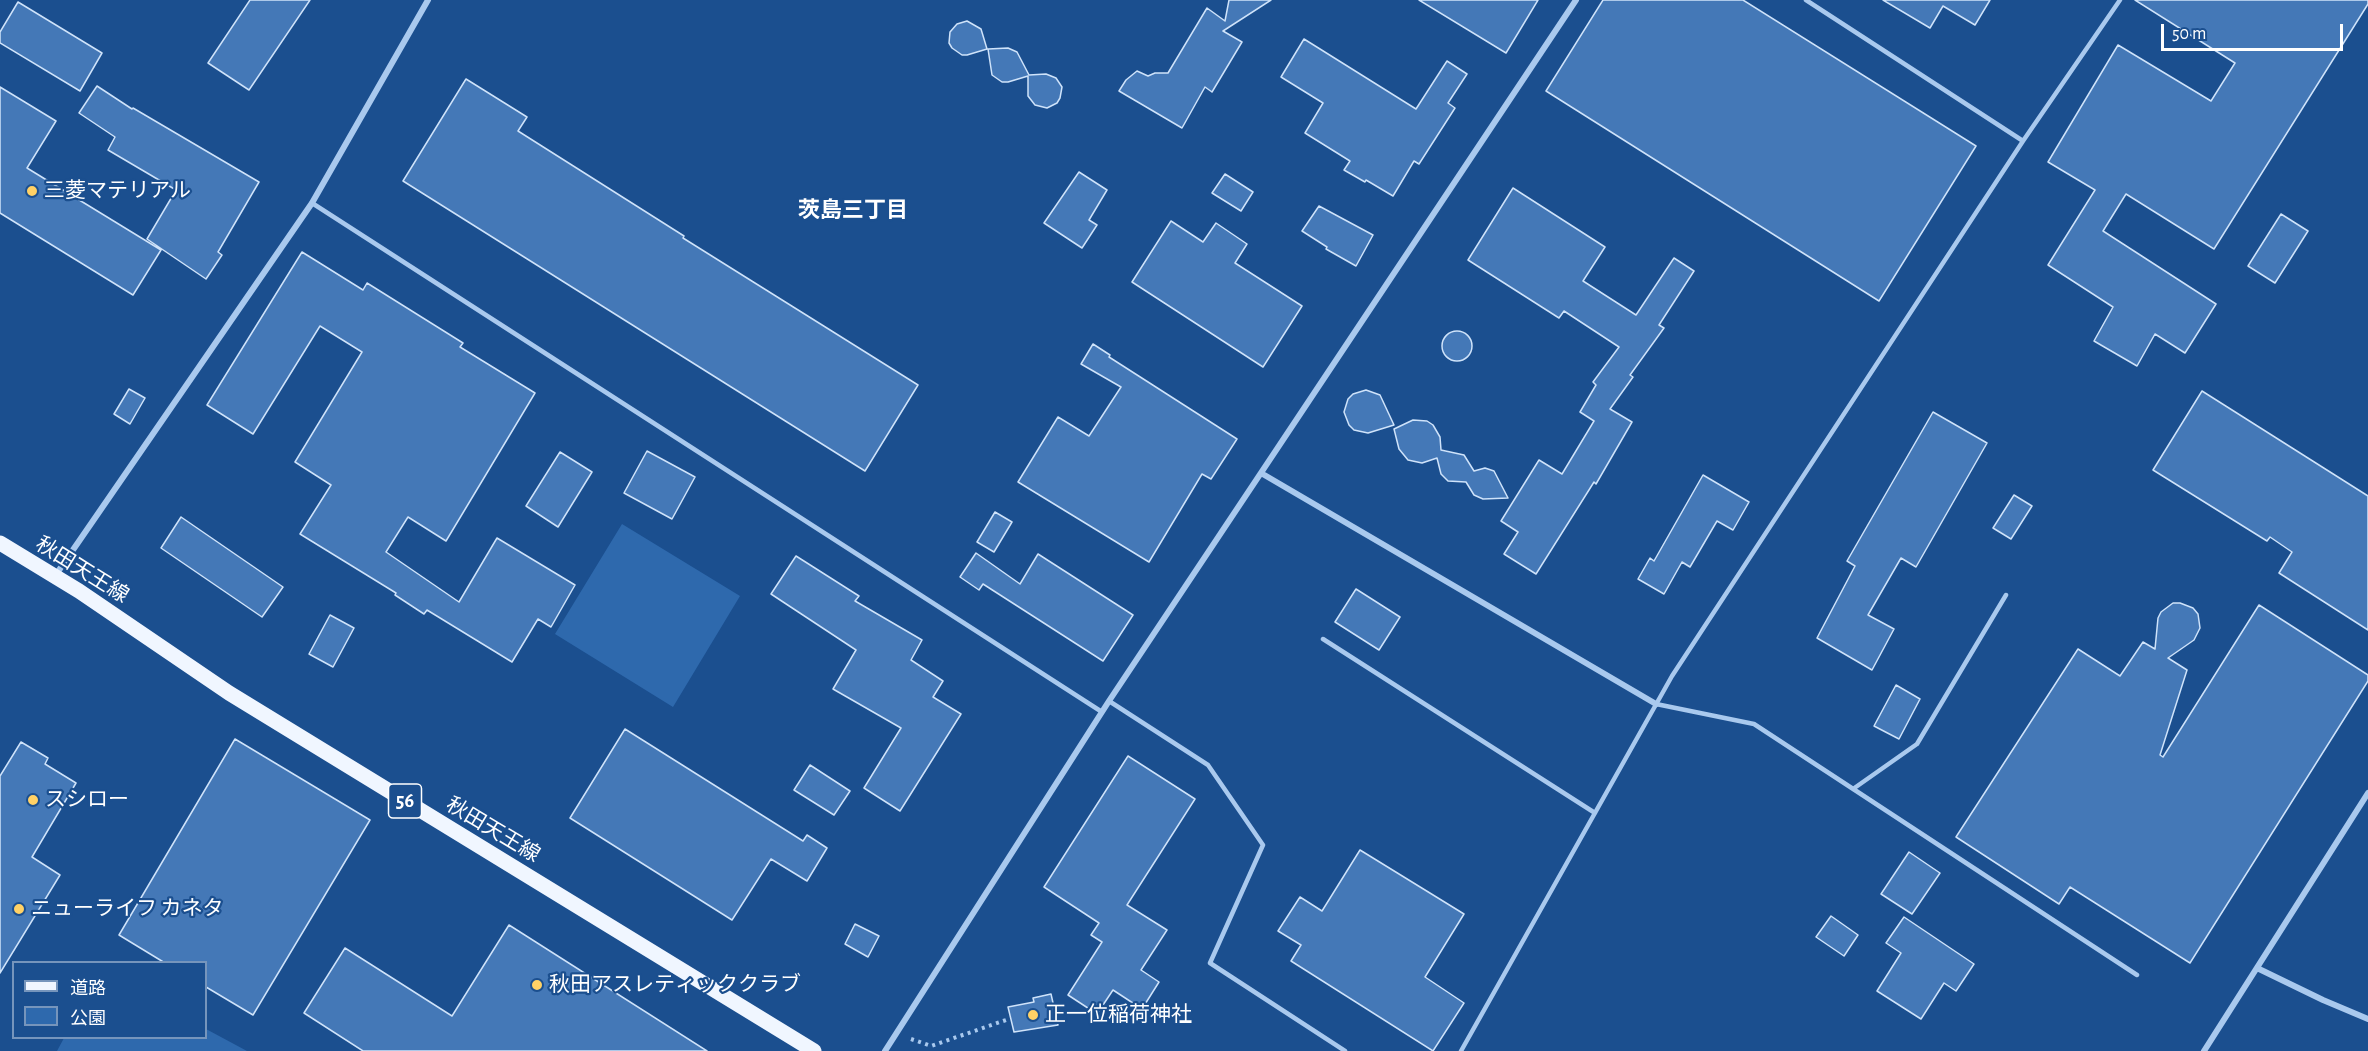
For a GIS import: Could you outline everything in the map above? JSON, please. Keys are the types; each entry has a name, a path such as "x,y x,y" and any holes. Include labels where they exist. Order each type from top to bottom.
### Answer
{"main road":[{"name":"秋田天王線","path":"0,543 229,693 814,1051"}],"street":[{"path":"55,577 312,203 428,0"},
{"path":"885,1051 1109,701 1576,0"},
{"path":"1261,473 1656,704"},
{"path":"2204,1051 2368,793"},
{"path":"2257,968 2368,1019"}],"lane":[{"path":"1806,0 2023,141"},
{"path":"1461,1051 1672,676 2023,141 2120,0"},
{"path":"312,203 1102,712"},
{"path":"1853,789 1917,744 2006,595"},
{"path":"1323,639 1595,813"},
{"path":"1109,701 1208,765 1263,845 1210,963 1346,1051"},
{"path":"1656,704 1754,724 2137,975"}],"path":[{"path":"897,1033 931,1046 1006,1020"}],"green space":[{"path":"622,524 740,596 673,707 555,634"},
{"path":"207,1030 247,1051 57,1051 63,1039 207,1039"}],"building":[{"path":"250,0 310,0 249,90 208,63"},
{"path":"1229,0 1271,0 1223,31 1242,42 1212,92 1205,87 1182,128 1119,91 1126,80 1137,71 1148,76 1155,73 1168,73 1207,8 1225,21"},
{"path":"1419,0 1538,0 1506,53"},
{"path":"1603,0 1743,0 1976,146 1879,301 1546,91"},
{"path":"1883,0 1990,0 1975,25 1943,6 1930,28"},
{"path":"2135,0 2368,0 2368,4 2214,249 2126,194 2103,231 2216,304 2185,353 2155,334 2137,366 2094,341 2113,307 2048,265 2095,190 2048,162 2118,45 2211,101 2235,63"},
{"path":"18,2 102,53 80,91 0,43 0,32"},
{"path":"967,21 981,29 987,49 962,55 952,48 949,43 950,32 957,24"},
{"path":"1304,39 1416,109 1447,61 1467,74 1448,103 1455,108 1419,164 1414,161 1393,196 1344,170 1350,161 1305,133 1323,103 1281,77"},
{"path":"1008,48 1017,52 1029,75 1046,74 1056,78 1062,87 1057,103 1047,108 1035,105 1028,96 1028,76 1002,82 992,75 988,49"},
{"path":"466,79 527,117 518,131 684,236 683,238 918,385 865,471 403,181"},
{"name":"三菱マテリアル","path":"97,86 132,109 259,182 218,252 222,255 206,279 147,239 176,190 108,150 115,137 79,113"},
{"name":"三菱マテリアル","path":"0,87 56,121 27,168 161,250 133,295 0,213"},
{"path":"1079,172 1107,190 1089,220 1097,225 1082,248 1044,223"},
{"path":"1225,174 1253,192 1241,211 1212,193"},
{"path":"1513,188 1605,247 1583,281 1636,315 1674,258 1694,271 1659,325 1664,328 1630,375 1633,377 1610,409 1632,422 1596,484 1594,482 1536,574 1504,554 1518,532 1501,521 1539,460 1562,474 1594,421 1580,412 1596,385 1593,382 1619,347 1564,311 1559,318 1468,260"},
{"path":"1319,206 1373,235 1356,266 1326,249 1327,247 1302,231"},
{"path":"2281,214 2308,231 2275,283 2248,266"},
{"path":"1171,221 1203,242 1216,223 1247,244 1235,263 1302,306 1263,367 1132,282"},
{"path":"302,252 363,290 367,283 463,343 460,347 535,393 446,541 408,517 386,552 459,602 497,538 575,585 551,627 538,619 512,662 427,610 424,614 395,595 396,593 300,534 331,485 295,462 362,352 320,326 253,434 207,405"},
{"path":"1457,331 1468,335 1472,346 1468,357 1457,361 1446,357 1442,346 1446,335"},
{"path":"1093,344 1110,355 1109,357 1237,439 1211,479 1202,474 1149,562 1018,482 1058,417 1089,436 1121,387 1081,364"},
{"path":"129,389 145,398 130,424 114,414"},
{"path":"1366,390 1380,395 1394,425 1368,433 1354,430 1349,425 1344,412 1348,399 1353,394"},
{"path":"2202,391 2368,496 2368,630 2279,573 2292,552 2270,537 2267,541 2153,470"},
{"path":"1933,412 1987,443 1916,567 1901,558 1868,615 1894,629 1872,670 1817,638 1855,566 1847,561"},
{"path":"1413,420 1427,421 1433,425 1440,437 1441,450 1464,455 1474,471 1485,468 1494,471 1508,498 1483,499 1474,495 1466,482 1448,481 1441,474 1437,458 1422,463 1408,460 1399,449 1394,429"},
{"path":"647,451 695,477 672,519 624,493"},
{"path":"560,452 592,472 558,527 526,506"},
{"path":"1703,475 1749,502 1733,530 1717,521 1690,567 1682,562 1664,594 1638,579 1650,558 1654,561"},
{"path":"2014,495 2032,506 2011,539 1993,528"},
{"path":"995,512 1012,522 994,552 977,542"},
{"path":"181,517 283,587 262,617 161,548"},
{"path":"976,553 1020,584 1038,554 1133,615 1103,661 983,584 979,590 960,577"},
{"path":"796,556 859,596 855,601 922,640 911,660 943,681 933,697 961,714 900,811 864,788 901,728 833,689 856,650 771,594"},
{"path":"1356,589 1400,617 1379,650 1335,622"},
{"path":"2173,603 2193,608 2198,614 2200,628 2194,640 2168,658 2187,670 2160,755 2163,757 2259,605 2368,675 2368,681 2190,963 2070,887 2059,904 1956,837 2078,649 2120,676 2143,642 2155,649 2158,618 2161,612"},
{"path":"330,615 354,628 333,667 309,654"},
{"path":"1896,685 1920,699 1899,739 1874,726"},
{"path":"625,729 803,841 807,835 827,848 807,881 771,859 732,920 570,818"},
{"path":"235,739 370,820 253,1015 207,988 207,961 162,961 119,935"},
{"path":"21,742 48,758 45,764 76,783 32,857 60,875 0,973 0,776"},
{"path":"1128,756 1195,799 1127,905 1167,930 1141,970 1159,982 1142,1009 1113,990 1097,1014 1068,995 1102,942 1091,935 1099,923 1044,887"},
{"path":"810,765 850,791 834,815 794,790"},
{"path":"1360,850 1464,914 1425,977 1464,1003 1433,1051 1291,961 1301,945 1278,931 1300,897 1322,911"},
{"path":"1909,852 1940,873 1912,914 1881,894"},
{"path":"1831,916 1858,935 1844,956 1816,937"},
{"path":"1904,917 1974,964 1956,991 1944,983 1921,1019 1877,991 1901,953 1886,943"},
{"path":"855,924 879,936 868,957 845,944"},
{"name":"秋田アスレティッククラブ","path":"509,925 707,1051 363,1051 304,1013 345,948 452,1016"},
{"name":"正一位稲荷神社","path":"1051,994 1058,1025 1014,1032 1008,1007 1034,1002 1033,998"}],"place":[{"name":"三菱マテリアル","path":"32,191"},
{"name":"スシロー","path":"33,800"},
{"name":"ニューライフ カネタ","path":"19,909"},
{"name":"秋田アスレティッククラブ","path":"537,985"},
{"name":"正一位稲荷神社","path":"1033,1015"}],"district":[{"name":"茨島三丁目","path":"853,210"}]}
